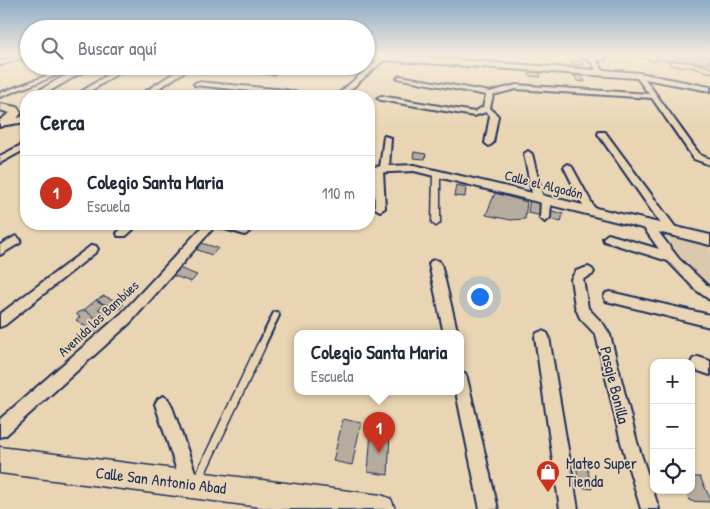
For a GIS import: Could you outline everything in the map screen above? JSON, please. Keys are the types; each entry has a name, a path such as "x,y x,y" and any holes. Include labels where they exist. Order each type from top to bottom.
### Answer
{"main road":[{"path":"48,90 67,79"},
{"path":"2,107 20,102"},
{"path":"2,107 13,108 20,115"},
{"path":"1,124 20,116"},
{"name":"Calle San Antonio Abad","path":"0,460 193,483 381,509"}],"street":[{"path":"0,95 44,79"},
{"path":"88,90 106,79"},
{"path":"152,90 170,79"},
{"path":"346,90 359,79"},
{"path":"404,79 490,94 516,87 653,96"},
{"path":"642,79 697,158 710,162"},
{"path":"658,79 710,89"},
{"path":"197,84 264,90"},
{"path":"487,109 490,94"},
{"path":"381,98 468,114 479,113 487,109"},
{"path":"487,109 494,116 489,144"},
{"path":"602,134 672,231"},
{"path":"380,208 377,170 386,138"},
{"path":"0,160 20,149"},
{"path":"528,154 542,199 545,218"},
{"path":"568,167 591,211"},
{"name":"Calle el Algodón","path":"377,170 414,168 710,240"},
{"path":"436,173 436,223"},
{"path":"646,224 670,257 693,282 710,295"},
{"path":"122,233 126,230"},
{"name":"Avenida los Bambúes","path":"0,429 126,318 206,230"},
{"path":"608,238 670,257"},
{"path":"0,251 16,240"},
{"path":"0,321 92,248"},
{"path":"435,264 450,330"},
{"name":"Pasaje Bonilla","path":"588,272 580,274 577,279 582,308 588,317 597,324 603,335 629,442 650,509"},
{"path":"610,297 710,321"},
{"path":"542,337 569,509"},
{"path":"464,395 489,509"},
{"path":"163,404 193,483"}],"lane":[{"path":"193,483 276,315"}],"shaded area":[{"path":"673,235 710,243 710,283 693,270 676,252 669,238 669,236"}],"building":[{"path":"576,79 583,79 585,82 577,81"},
{"path":"414,152 426,154 425,159 413,158"},
{"path":"456,185 466,187 465,197 454,196"},
{"path":"495,193 527,202 525,219 511,220 486,215"},
{"path":"530,198 543,201 542,216 528,213"},
{"path":"549,210 563,214 561,222 547,218"},
{"path":"201,243 218,248 212,255 195,249"},
{"path":"179,268 197,275 191,282 172,275"},
{"path":"104,296 124,304 118,310 96,300"},
{"path":"96,300 104,305 98,309 106,314 99,320 84,310"},
{"path":"84,310 104,323 94,332 76,320 80,317 76,314"},
{"path":"343,419 361,423 352,465 333,461"},
{"path":"371,431 390,433 388,475 368,472"},
{"path":"576,465 587,467 592,489 580,487"},
{"path":"695,477 700,477 710,502 690,501 687,494 695,494"}],"place":[{"name":"Colegio Santa Maria","path":"379,453"},
{"name":"Mateo Super Tienda","path":"548,493"}]}
